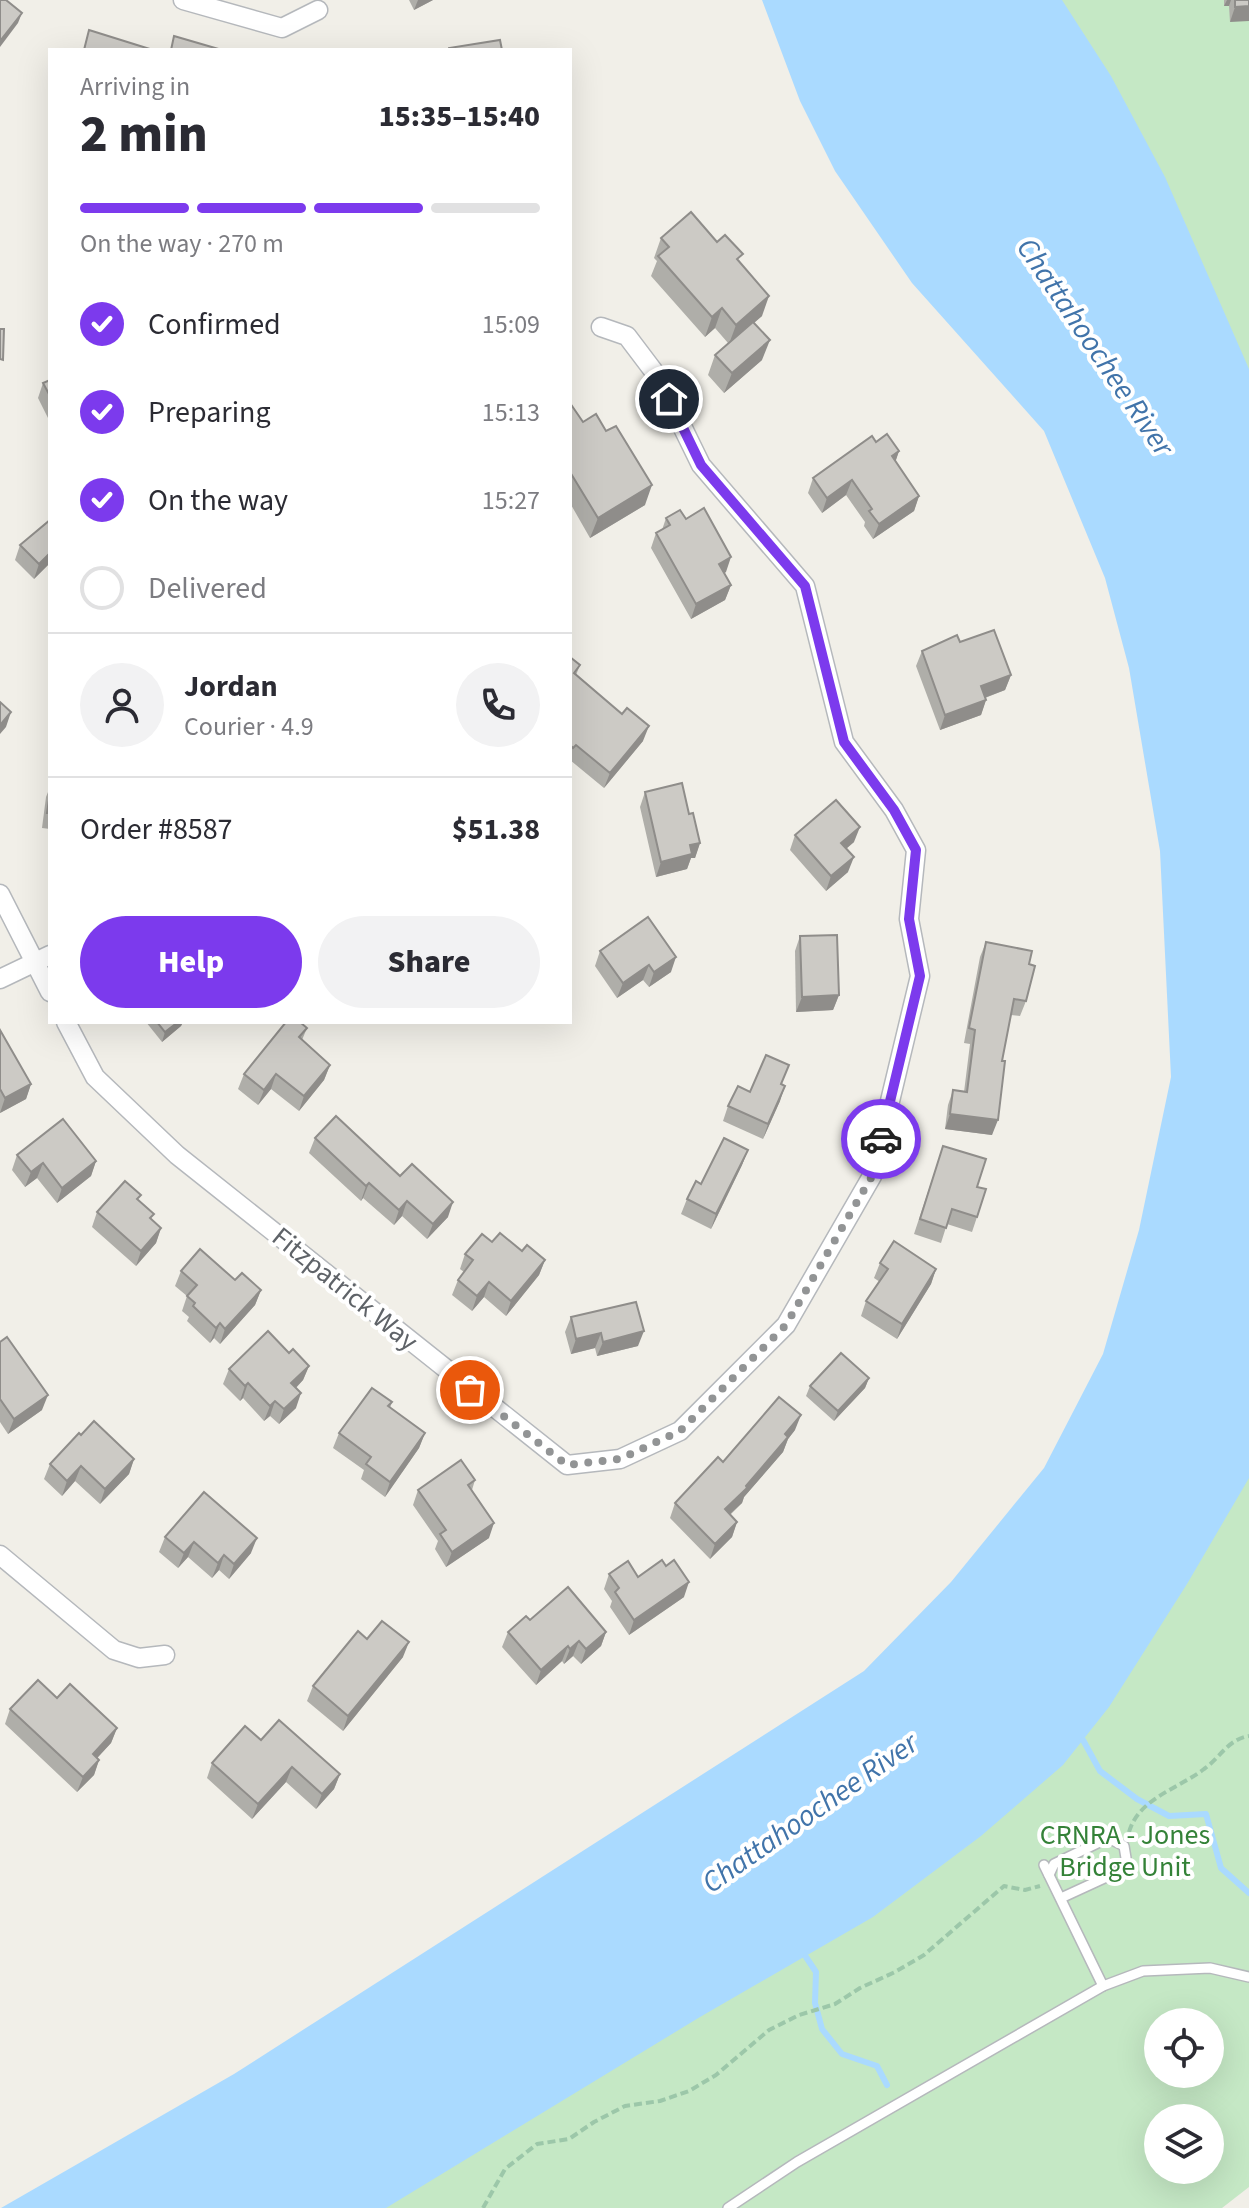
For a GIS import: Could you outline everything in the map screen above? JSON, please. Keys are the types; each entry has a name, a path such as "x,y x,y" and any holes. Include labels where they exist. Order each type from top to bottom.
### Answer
{"street":[{"path":"183,0 282,28 318,10"},
{"name":"Fitzpatrick Way","path":"67,1024 95,1077 177,1155 567,1465 620,1459 680,1431 786,1325 872,1176 920,976 909,919 916,850 894,810 844,742 805,586 701,465 658,377 627,336 601,327"},
{"path":"0,894 42,959 48,984"},
{"path":"0,979 42,959"},
{"path":"0,1555 114,1650 139,1658 165,1655"}],"lane":[{"path":"1061,1898 1124,1869 1124,1846 1108,1838 1054,1864 1049,1874 1103,1986"},
{"path":"728,2208 797,2162 1103,1986 1143,1971 1210,1968 1249,1977"}],"path":[{"path":"1133,1818 1165,1791 1205,1769 1225,1747 1249,1736"},
{"path":"483,2208 505,2169 537,2144 569,2139 625,2106 660,2101 689,2091 716,2075 769,2030 799,2015 835,2004 924,1955 1004,1886 1025,1890 1049,1874"}],"green space":[{"path":"1041,0 1249,0 1249,378"},
{"name":"CRNRA - Jones Bridge Unit","path":"1249,1475 1249,2187 1222,2208 354,2208"}],"water":[{"name":"Chattahoochee River","path":"762,0 1062,0 1111,76 1165,177 1249,369 1249,1478 1109,1707 1063,1765 981,1836 873,1917 700,2017 386,2208 1,2208 234,2074 864,1671 951,1582 1044,1468 1103,1354 1139,1230 1171,1077 1160,851 1129,668 1105,578 1044,431 912,283 835,171 800,101"}],"building":[{"path":"0,0 6,0 22,13 0,41"},
{"path":"1235,0 1249,0 1249,6 1235,7"},
{"path":"89,30 147,48 84,48"},
{"path":"174,36 215,48 171,48"},
{"path":"500,40 502,48 449,48"},
{"path":"691,212 717,242 725,235 743,254 737,259 769,296 736,325 722,308 712,317 658,256 669,247 661,238"},
{"path":"753,322 770,340 732,373 715,355"},
{"path":"0,329 4,329 3,360 0,359"},
{"path":"572,406 583,422 596,414 606,431 616,426 652,485 598,518 572,475"},
{"path":"887,434 899,451 892,456 919,496 879,524 852,480 827,498 813,478 872,436 876,442"},
{"path":"704,508 731,557 719,564 731,585 696,604 656,533 670,525 666,518 680,510 686,519"},
{"path":"48,522 48,555 39,564 20,545"},
{"path":"994,630 1011,675 981,686 986,700 945,715 922,651 957,635 960,642"},
{"path":"572,659 580,665 574,673 622,714 627,708 649,726 610,773 576,745 573,748"},
{"path":"0,702 11,712 0,725"},
{"path":"682,783 700,843 690,845 692,854 661,862 645,792"},
{"path":"836,800 860,827 841,843 854,857 831,876 795,835"},
{"path":"648,917 676,957 654,972 649,965 623,983 600,951"},
{"path":"837,935 839,995 802,997 800,936"},
{"path":"986,942 1032,951 1029,964 1035,966 1026,1001 1014,999 1002,1061 1005,1061 998,1120 950,1114 953,1090 967,1092 975,1030 969,1028"},
{"path":"159,1024 175,1024 165,1032"},
{"path":"284,1024 302,1024 307,1028 299,1037 330,1065 304,1096 276,1074 264,1090 244,1074"},
{"path":"0,1030 31,1084 5,1098 0,1089"},
{"path":"766,1055 789,1065 781,1084 785,1086 768,1124 728,1106 738,1086 750,1092"},
{"path":"336,1116 400,1176 412,1164 453,1202 433,1224 407,1201 399,1210 369,1183 366,1186 315,1138"},
{"path":"63,1119 96,1161 62,1188 43,1163 31,1172 17,1155"},
{"path":"724,1138 748,1150 716,1214 687,1199 696,1181 701,1184"},
{"path":"943,1146 986,1159 977,1187 986,1189 977,1217 952,1209 946,1228 920,1219"},
{"path":"125,1181 141,1195 137,1199 154,1214 150,1218 161,1228 141,1251 97,1212"},
{"path":"500,1233 522,1251 527,1245 545,1260 511,1301 489,1282 477,1296 458,1280 473,1260 465,1254 482,1234 492,1242"},
{"path":"894,1241 936,1269 902,1324 866,1301 888,1269 880,1263"},
{"path":"200,1249 235,1280 242,1273 261,1290 225,1329 220,1323 216,1328 187,1296 197,1285 181,1271"},
{"path":"636,1302 644,1331 603,1342 601,1333 576,1339 571,1317"},
{"path":"268,1331 289,1353 293,1349 309,1366 291,1383 301,1393 284,1409 275,1401 270,1406 229,1369"},
{"path":"7,1337 48,1395 14,1419 0,1399 0,1342"},
{"path":"841,1353 869,1378 838,1411 810,1386"},
{"path":"372,1388 392,1402 388,1406 425,1433 390,1482 366,1464 371,1457 339,1433"},
{"path":"779,1397 801,1415 785,1434 788,1437 747,1488 725,1509 737,1522 715,1544 675,1503 718,1457 723,1462"},
{"path":"94,1421 134,1459 105,1489 81,1466 67,1481 50,1464"},
{"path":"461,1460 475,1480 468,1485 494,1523 452,1552 440,1534 446,1530 418,1490"},
{"path":"204,1492 257,1538 234,1564 224,1555 218,1563 194,1542 184,1553 165,1537"},
{"path":"662,1560 666,1566 674,1560 689,1582 634,1620 615,1592 619,1588 609,1574 628,1561 638,1577"},
{"path":"568,1587 606,1632 586,1649 579,1641 570,1649 568,1646 541,1670 508,1632 526,1616 530,1620"},
{"path":"382,1621 409,1642 348,1716 313,1686 358,1631 367,1639"},
{"path":"38,1680 57,1698 70,1684 117,1728 93,1754 99,1760 83,1777 10,1709"},
{"path":"279,1720 340,1774 322,1794 292,1767 258,1804 212,1763 245,1726 261,1740"}],"waterway":[{"path":"1083,1740 1100,1771 1137,1799 1169,1816 1206,1814 1221,1868 1249,1893"},
{"path":"806,1957 816,1972 815,2003 822,2029 842,2054 877,2066 887,2085"}],"way so far":[{"path":"470,1390 567,1465 620,1459 680,1431 786,1325 872,1176 881,1139"}],"route":[{"path":"669,399 701,465 805,586 844,742 894,810 916,850 909,919 920,976 881,1139"}]}
